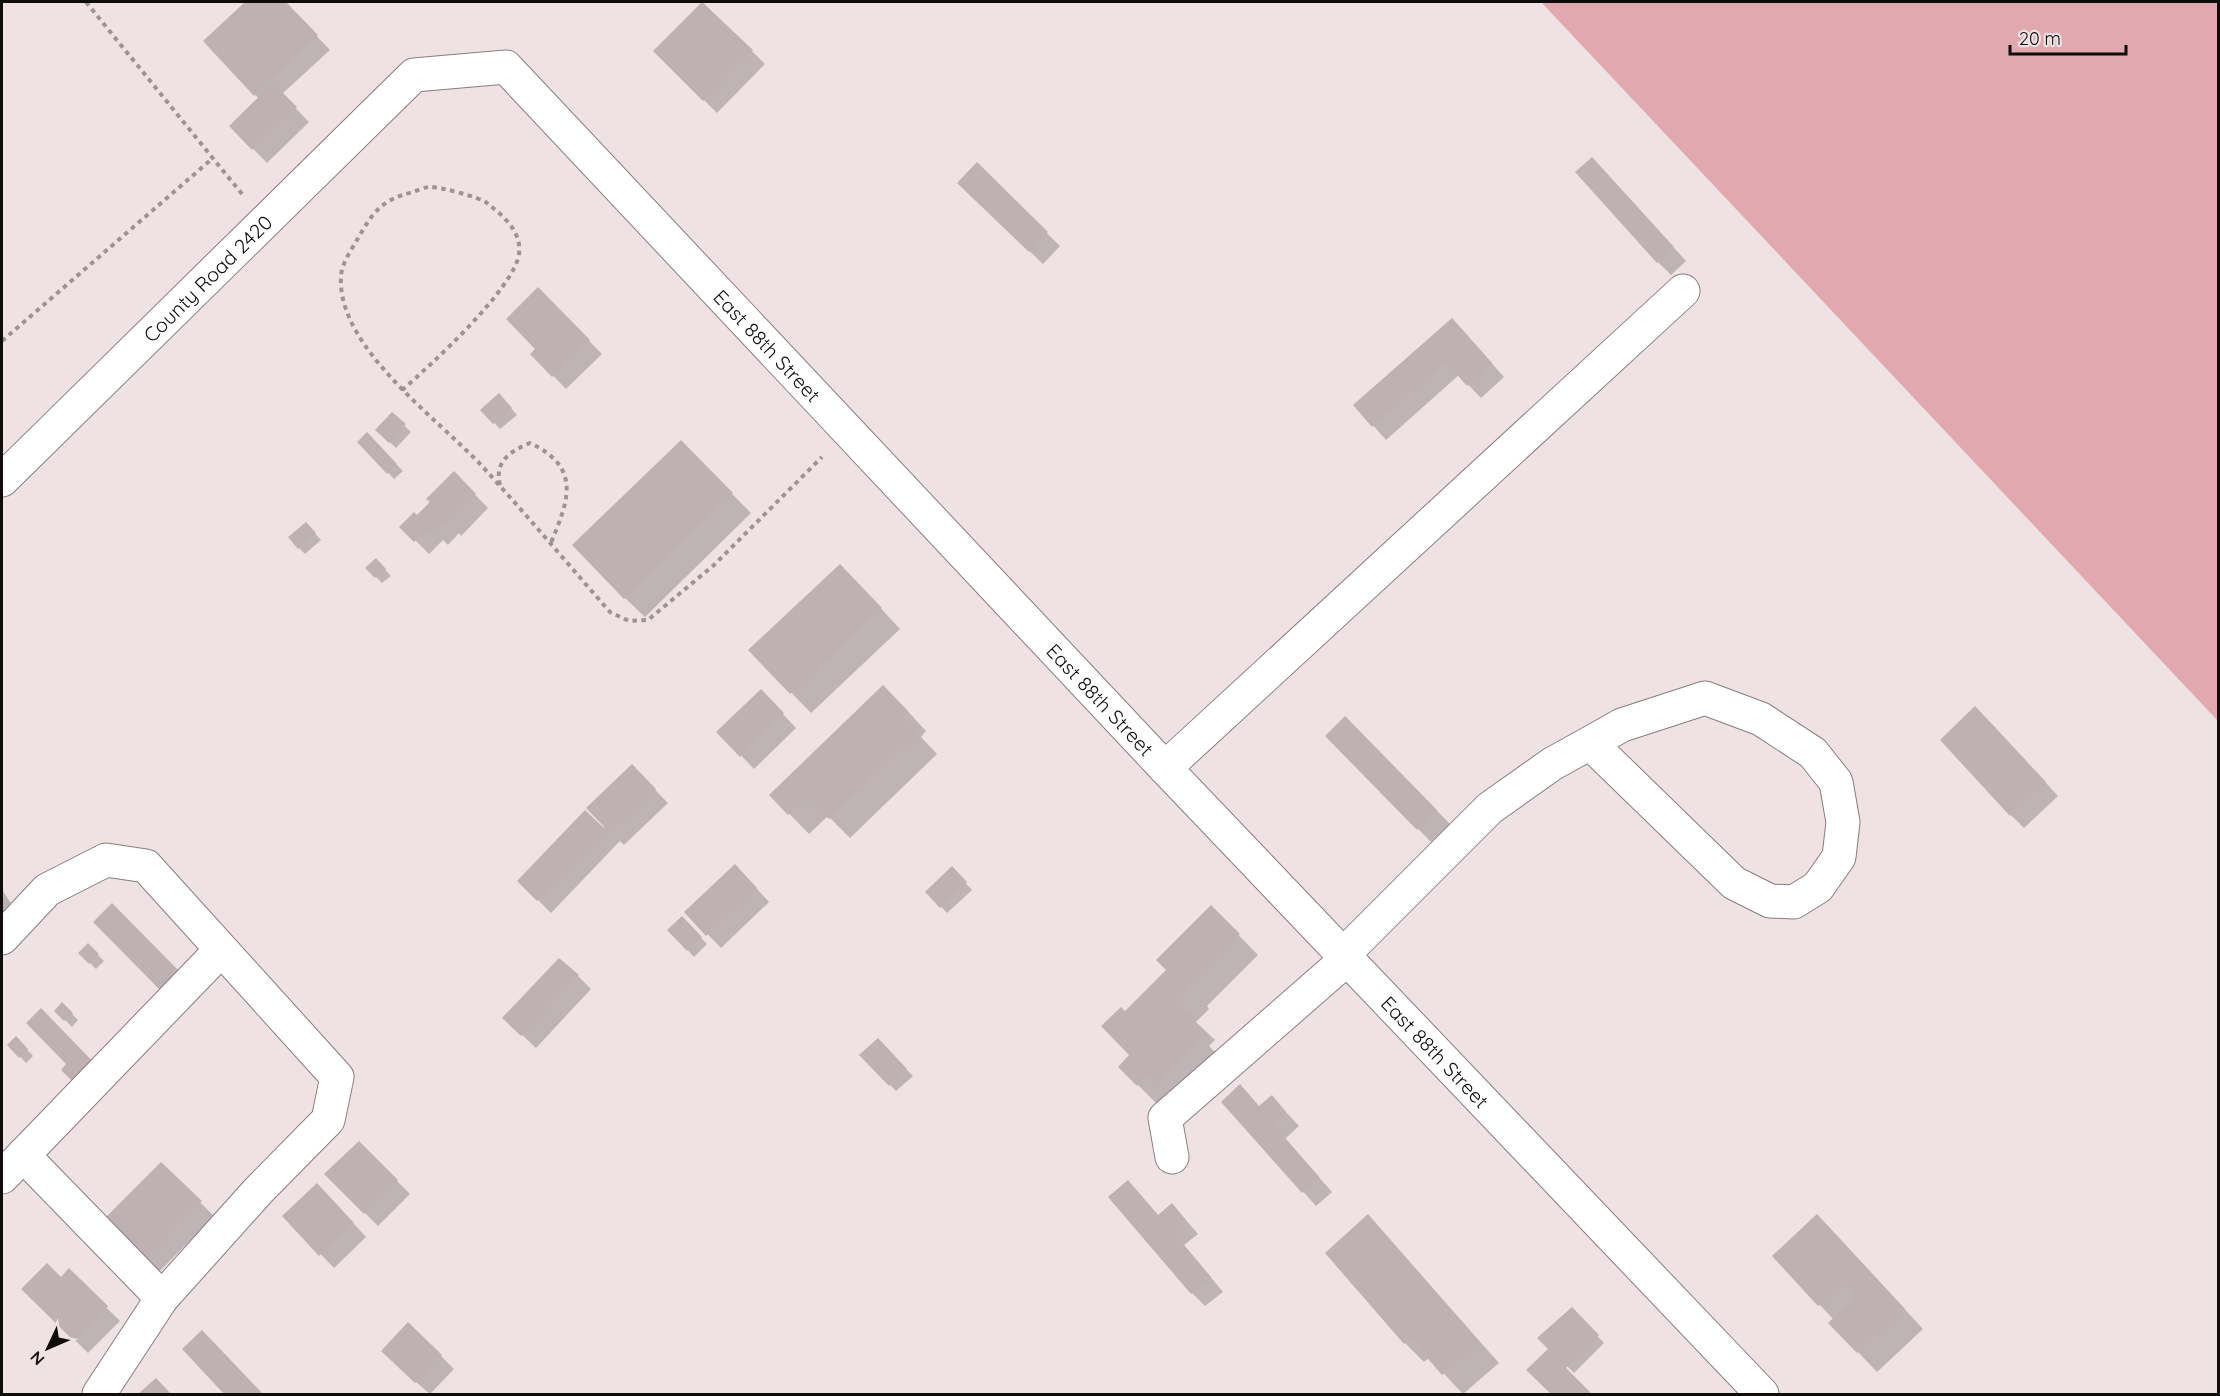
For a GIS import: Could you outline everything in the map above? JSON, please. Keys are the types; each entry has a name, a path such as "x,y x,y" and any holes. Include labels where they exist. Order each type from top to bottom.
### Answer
{"street":[{"name":"East 88th Street","path":"414,75 506,67 1165,768 1762,1395"},
{"name":"County Road 2420","path":"2,480 414,75"},
{"path":"1165,768 1683,291"},
{"path":"1172,1157 1166,1118 1345,957 1490,808 1552,764 1622,725 1705,698 1761,719 1813,753 1836,782 1843,822 1839,857 1818,887 1794,902 1770,901 1734,883 1590,743"},
{"path":"2,938 48,890 106,860 146,866 337,1077 328,1120 259,1190 162,1298 99,1395"},
{"path":"162,1298 12,1166 221,950"}],"path":[{"path":"86,2 265,222"},
{"path":"2,341 213,158"},
{"path":"402,390 432,364 502,289 519,255 516,236 510,222 484,201 430,187 403,194 377,207 350,251 340,276 347,312 363,341 402,390 480,465 610,612 628,621 648,620 714,566 848,431"},
{"path":"501,489 498,470 504,458 515,449 530,443 546,450 560,463 568,499 550,545"}],"shaded area":[{"path":"1541,2 2218,2 2218,721"}],"building":[{"path":"245,2 286,2 318,35 254,96 203,41"},
{"path":"702,2 753,50 703,101 653,51"},
{"path":"273,83 297,107 252,150 229,126"},
{"path":"1592,157 1674,247 1657,263 1575,172"},
{"path":"977,162 1048,232 1029,252 957,183"},
{"path":"538,287 590,340 552,377 530,354 535,349 506,319"},
{"path":"1452,318 1492,363 1467,386 1446,362 1372,427 1353,405"},
{"path":"499,393 512,408 493,424 480,410"},
{"path":"392,412 406,424 389,443 375,430"},
{"path":"367,432 397,464 387,474 357,442"},
{"path":"681,440 733,493 624,599 572,545"},
{"path":"454,471 476,494 447,524 445,521 433,533 429,528 414,542 399,527 414,512 417,515 430,502 426,499"},
{"path":"306,522 316,533 298,549 288,537"},
{"path":"376,558 386,569 375,578 365,568"},
{"path":"840,564 882,608 790,694 748,650"},
{"path":"883,685 908,711 902,716 919,733 829,819 808,796 788,815 769,795"},
{"path":"761,689 784,713 740,757 716,732"},
{"path":"1975,706 2046,782 2010,816 1940,740"},
{"path":"1345,716 1437,810 1417,830 1325,736"},
{"path":"632,764 656,789 610,833 586,808"},
{"path":"585,810 606,830 537,901 517,881"},
{"path":"735,864 757,888 706,936 684,912"},
{"path":"952,866 967,882 940,908 925,892"},
{"path":"112,903 179,971 160,990 93,922"},
{"path":"1211,905 1240,934 1188,986 1191,988 1173,1005 1176,1008 1180,1004 1196,1019 1190,1026 1202,1037 1155,1084 1146,1075 1137,1086 1118,1067 1129,1055 1101,1026 1121,1007 1125,1011 1166,970 1156,960"},
{"path":"682,916 702,937 687,951 667,930"},
{"path":"88,943 99,954 89,964 78,953"},
{"path":"559,958 579,975 521,1036 502,1018"},
{"path":"62,1002 73,1013 64,1021 54,1011"},
{"path":"41,1008 100,1069 73,1082 61,1070 66,1064 26,1023"},
{"path":"16,1036 28,1049 19,1058 7,1045"},
{"path":"878,1038 907,1069 889,1086 859,1055"},
{"path":"1240,1084 1259,1106 1272,1095 1286,1112 1273,1124 1320,1178 1302,1193 1221,1102"},
{"path":"359,1141 398,1180 364,1214 324,1174"},
{"path":"161,1162 202,1201 141,1263 100,1223"},
{"path":"1128,1180 1158,1215 1172,1203 1186,1220 1172,1231 1211,1277 1191,1294 1108,1197"},
{"path":"317,1183 354,1223 319,1256 282,1216"},
{"path":"1368,1214 1480,1342 1442,1375 1410,1338 1404,1344 1325,1253"},
{"path":"1817,1214 1905,1309 1857,1353 1828,1323 1855,1297 1843,1284 1818,1306 1772,1256"},
{"path":"47,1263 61,1277 69,1268 108,1306 74,1341 21,1289"},
{"path":"1572,1307 1599,1335 1566,1368 1592,1394 1551,1394 1526,1370 1548,1349 1537,1338"},
{"path":"408,1322 442,1355 415,1383 381,1351"},
{"path":"202,1330 263,1394 224,1394 182,1349"},
{"path":"156,1378 171,1394 138,1394"}]}
